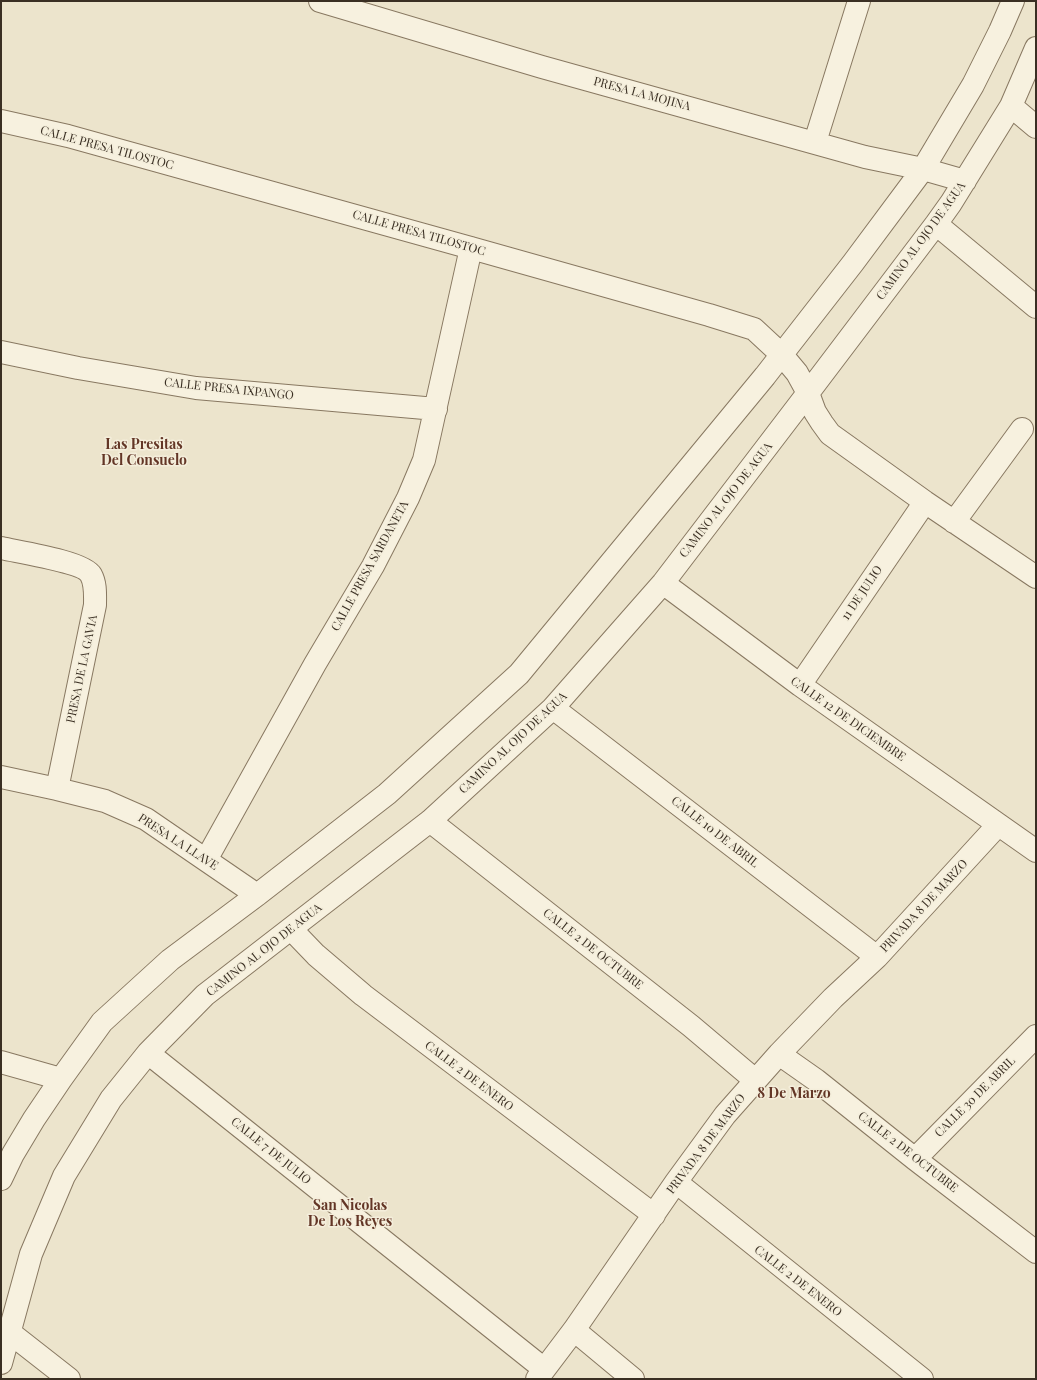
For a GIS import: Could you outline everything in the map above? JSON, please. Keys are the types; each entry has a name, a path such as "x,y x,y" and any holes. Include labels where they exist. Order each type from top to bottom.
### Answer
{"street":[{"name":"PRESA LA MOJINA","path":"320,1 542,67 866,157 923,169 965,181"},
{"path":"815,142 859,1"},
{"path":"1,1179 7,1152 102,1022 170,960 257,895 387,794 519,674 782,355 923,169 973,85 1013,1"},
{"name":"CAMINO AL OJO DE AGUA","path":"1,1362 31,1254 64,1176 111,1099 148,1053 205,995 430,821 553,708 663,583 936,224 1012,106 1036,48"},
{"path":"1012,106 1036,127"},
{"name":"CALLE PRESA TILOSTOC","path":"1,121 68,136 471,248 754,329 782,355 797,373 808,393"},
{"path":"936,224 1036,307"},
{"name":"CALLE PRESA SARDANETA","path":"206,860 315,664 373,566 401,512 424,460 471,248"},
{"name":"CALLE PRESA IXPANGO","path":"1,352 78,368 196,388 436,409"},
{"path":"808,393 815,412 830,434 925,502 1036,577"},
{"path":"954,522 1022,429"},
{"name":"11 DE JULIO","path":"800,685 925,502"},
{"name":"PRESA DE LA GAVIA","path":"1,548 82,567 91,574 95,586 95,605 57,788"},
{"name":"CALLE 12 DE DICIEMBRE","path":"663,583 800,685 1036,851"},
{"name":"CALLE 10 DE ABRIL","path":"553,708 877,957"},
{"name":"PRESA LA LLAVE","path":"1,777 57,788 105,801 146,819 257,895"},
{"name":"CALLE 2 DE OCTUBRE","path":"430,821 691,1026 755,1080"},
{"name":"PRIVADA 8 DE MARZO","path":"540,1374 574,1330 676,1182 725,1115 779,1054 833,998 877,957 998,825"},
{"name":"CALLE 2 DE ENERO","path":"291,929 316,955 363,995 654,1215"},
{"name":"CALLE 30 DE ABRIL","path":"915,1159 1036,1036"},
{"name":"CALLE 7 DE JULIO","path":"148,1053 540,1374"},
{"name":"CALLE 2 DE OCTUBRE","path":"779,1054 816,1080 915,1159 1036,1252"},
{"path":"1,1062 61,1079"},
{"name":"CALLE 2 DE ENERO","path":"676,1182 922,1379"},
{"path":"574,1330 633,1379"},
{"path":"9,1332 69,1379"}],"district":[{"name":"Las Presitas Del Consuelo","path":"144,454"},
{"name":"8 De Marzo","path":"794,1094"},
{"name":"San Nicolas De Los Reyes","path":"350,1214"}]}
